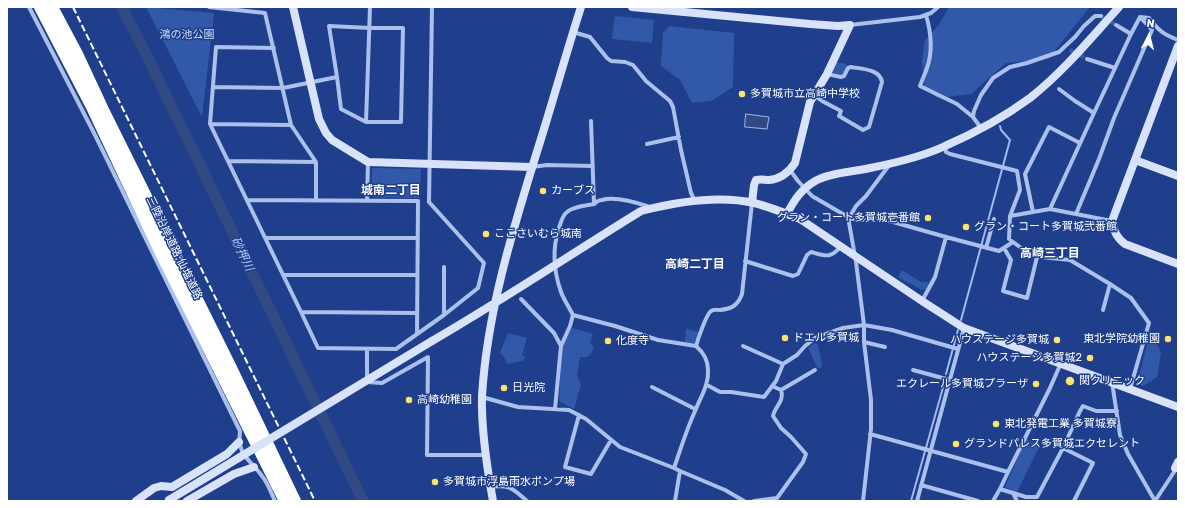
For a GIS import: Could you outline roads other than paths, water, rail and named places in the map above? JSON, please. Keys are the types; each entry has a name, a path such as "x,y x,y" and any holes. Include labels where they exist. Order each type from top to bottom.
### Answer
{"highway":[{"name":"三陸沿岸道路;仙塩道路","path":"40,7 79,82 160,251 285,501"},
{"name":"三陸沿岸道路;仙塩道路","path":"52,7 230,366 295,501"}],"street":[{"path":"28,7 95,135 237,424 240,431 239,442 244,456 263,477 275,501"},
{"path":"209,7 265,13 283,88 290,125 316,162 316,200"},
{"path":"293,7 319,119 326,133 332,140 368,162 532,167 593,166"},
{"path":"366,122 370,7"},
{"path":"274,48 216,47 210,124 318,348 396,349 444,315 478,288 484,262 430,202 432,7"},
{"path":"493,501 484,442 482,397 488,335 502,271 581,7"},
{"path":"632,7 810,24 850,25 920,17 931,13 938,7"},
{"path":"787,214 799,194 816,181 825,177 891,164 920,156 945,147 1003,116 1030,98 1052,78 1074,57 1119,7"},
{"path":"926,15 931,51 927,68 920,86 957,104 973,117 981,128"},
{"path":"973,117 981,95 993,78 1010,67 1059,52 1095,16 1101,16"},
{"path":"1050,209 1140,17"},
{"path":"1140,17 1149,18 1164,34 1178,40"},
{"path":"1076,214 1114,118 1152,30 1140,17"},
{"path":"696,346 709,312 726,309 736,305 739,301 742,294 754,185 756,180 771,180 787,174 795,162 809,107 814,95 827,74 850,25"},
{"path":"1116,25 1131,34"},
{"path":"329,26 370,28 404,28 401,122 366,122 341,109 329,26"},
{"path":"573,32 590,37 611,61 625,62 632,65 646,81 670,101 673,107 691,193 695,201"},
{"path":"1178,46 1112,222 1114,231 1119,240 1125,244 1178,264"},
{"path":"1064,47 1070,50"},
{"path":"1087,59 1115,68"},
{"path":"814,95 841,111 839,116 857,127 863,130 869,126 882,78 875,72 851,67 848,68 844,76 841,77 827,74"},
{"path":"213,87 283,88 337,77"},
{"path":"1059,89 1094,113"},
{"path":"591,121 594,204"},
{"path":"210,124 290,125"},
{"path":"1033,212 1025,174 1049,127 1080,143"},
{"path":"647,144 679,137"},
{"path":"945,147 946,152 950,154 1017,171 1020,190 1010,216 1009,239 1032,256 1070,260 1131,298 1149,323 1130,389"},
{"path":"1135,160 1178,176"},
{"path":"228,161 316,162"},
{"path":"367,201 368,162"},
{"path":"862,501 870,434 871,400 864,342 864,325 855,256 848,217 891,164"},
{"path":"790,170 812,196 848,217 858,220 879,218 999,251 1013,242"},
{"path":"555,410 561,346 570,326 573,314 562,294 557,276 555,252 556,236 563,217 568,211 577,207 610,199 632,202 655,208"},
{"path":"168,501 432,342 642,211 695,201 719,199 752,203 787,214 807,223 964,328 1178,406"},
{"path":"247,200 418,201 417,334"},
{"path":"1010,216 1050,209 1112,222"},
{"path":"983,247 994,219"},
{"path":"922,301 935,278 946,237"},
{"path":"265,238 417,238"},
{"path":"745,261 793,276 798,274 807,255 811,252 827,256 836,253 841,246"},
{"path":"1004,248 1011,260 1003,291 1027,298 1037,256"},
{"path":"444,268 444,315"},
{"path":"283,275 417,275"},
{"path":"1103,310 1110,284"},
{"path":"521,299 554,333 561,346"},
{"path":"301,312 417,313"},
{"path":"573,314 658,340 696,346 699,349 706,361 708,370 707,385 695,409 674,468"},
{"path":"707,385 720,392 731,392 764,397 772,386 783,364 797,355 815,338 844,328 864,325 892,330 957,349"},
{"path":"917,501 927,450 950,380 957,349 964,328"},
{"path":"864,342 885,347"},
{"path":"743,346 783,364"},
{"path":"367,349 367,382 382,383 428,357 427,455 486,455"},
{"path":"993,501 1061,363"},
{"path":"781,390 815,370"},
{"path":"913,370 950,380"},
{"path":"1112,382 1120,435 1128,454 1155,501 1177,467"},
{"path":"754,501 777,498 803,462 806,454 791,436 781,428 773,416 774,411 782,401 783,395 781,390 772,386"},
{"path":"652,387 695,409"},
{"path":"482,397 518,407 569,410 586,419 620,447 725,490 744,501"},
{"path":"1000,489 1026,497 1037,497 1083,406 1096,411 1117,411"},
{"path":"579,415 565,467 591,474 611,440"},
{"path":"870,434 1008,472"},
{"path":"136,501 154,488 161,486 172,487 227,454 239,442"},
{"path":"1063,448 1092,463 1074,501"},
{"path":"187,501 234,474 254,466"},
{"path":"675,501 680,471"},
{"path":"490,487 502,485 508,486 527,501"},
{"path":"921,485 978,501"},
{"path":"1013,493 1016,501"}],"waterway":[{"name":"砂押川","path":"122,7 363,501"},
{"path":"961,320 1010,140 1001,130 1000,126"},
{"path":"946,374 958,330"},
{"path":"911,501 944,384"}],"tunnel":[{"path":"1101,16 1116,25"},
{"path":"1070,50 1087,59"}],"railway":[{"path":"73,7 315,501"}],"place":[{"name":"多賀城市立高崎中学校","path":"742,94"},
{"name":"カーブス","path":"543,191"},
{"name":"グラン・コート多賀城壱番館","path":"928,218"},
{"name":"グラン・コート多賀城弐番館","path":"966,227"},
{"name":"ここさいむら城南","path":"486,234"},
{"name":"ドエル多賀城","path":"785,338"},
{"name":"東北学院幼稚園","path":"1168,339"},
{"name":"ハウステージ多賀城","path":"1057,340"},
{"name":"化度寺","path":"608,341"},
{"name":"ハウステージ多賀城2","path":"1090,358"},
{"name":"関クリニック","path":"1070,381"},
{"name":"エクレール多賀城プラーザ","path":"1036,384"},
{"name":"日光院","path":"504,388"},
{"name":"高崎幼稚園","path":"409,400"},
{"name":"東北発電工業 多賀城寮","path":"996,424"},
{"name":"グランドパレス多賀城エクセレント","path":"956,444"},
{"name":"多賀城市浮島雨水ポンプ場","path":"435,482"}],"district":[{"name":"城南二丁目","path":"391,191"},
{"name":"高崎三丁目","path":"1050,254"},
{"name":"高崎二丁目","path":"695,265"}],"park label":[{"name":"鴻の池公園","path":"187,35"}]}
